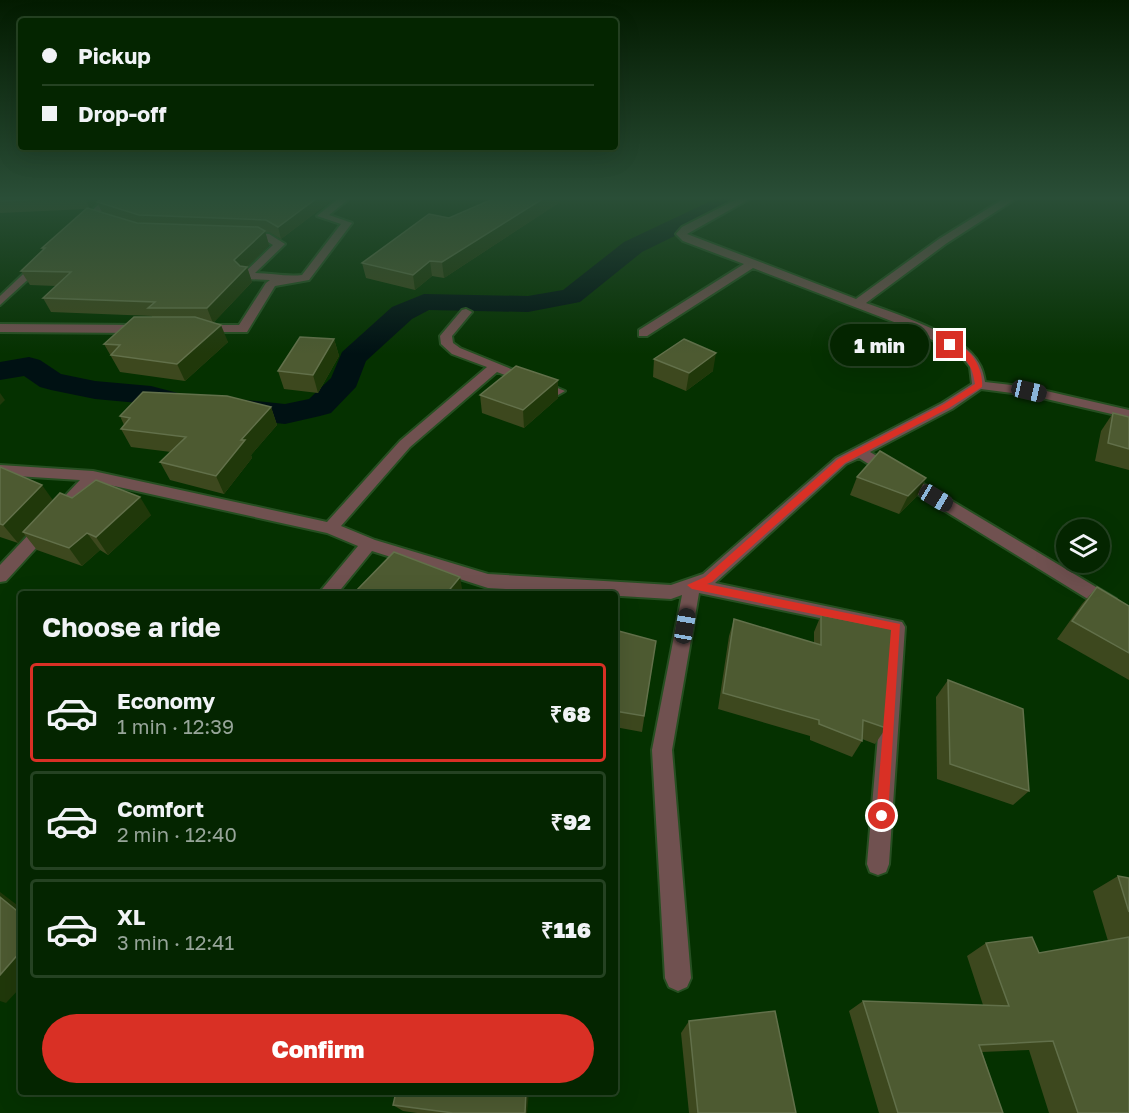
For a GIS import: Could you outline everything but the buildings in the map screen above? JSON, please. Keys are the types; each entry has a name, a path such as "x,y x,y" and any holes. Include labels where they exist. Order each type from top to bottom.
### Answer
{"street":[{"path":"274,250 246,276 305,278"},
{"path":"186,329 243,329 271,283 305,278 326,250"},
{"path":"715,250 919,327 966,354 976,367 979,385"},
{"path":"857,304 931,250"},
{"path":"0,302 50,255"},
{"path":"643,333 752,264"},
{"path":"466,312 446,336 447,344 456,351 558,391"},
{"path":"0,328 151,329"},
{"path":"330,528 405,444 496,366"},
{"path":"0,470 93,476 330,528 369,544 488,581 671,592 709,579 842,461 946,406 979,385 1029,391 1129,414"},
{"path":"860,451 1127,614"},
{"path":"0,576 93,476"},
{"path":"330,591 369,544"},
{"path":"692,585 896,627 878,864"},
{"path":"678,978 662,750 692,585"}],"waterway":[{"path":"0,371 29,366 51,381 95,390 151,395 200,409 216,407 285,414 320,406 345,381 352,358 402,313 424,302 528,304 571,296 629,250"}],"route":[{"path":"882,816 896,627 692,585 709,579 842,461 946,406 979,385 976,367 966,354 950,345"}]}
